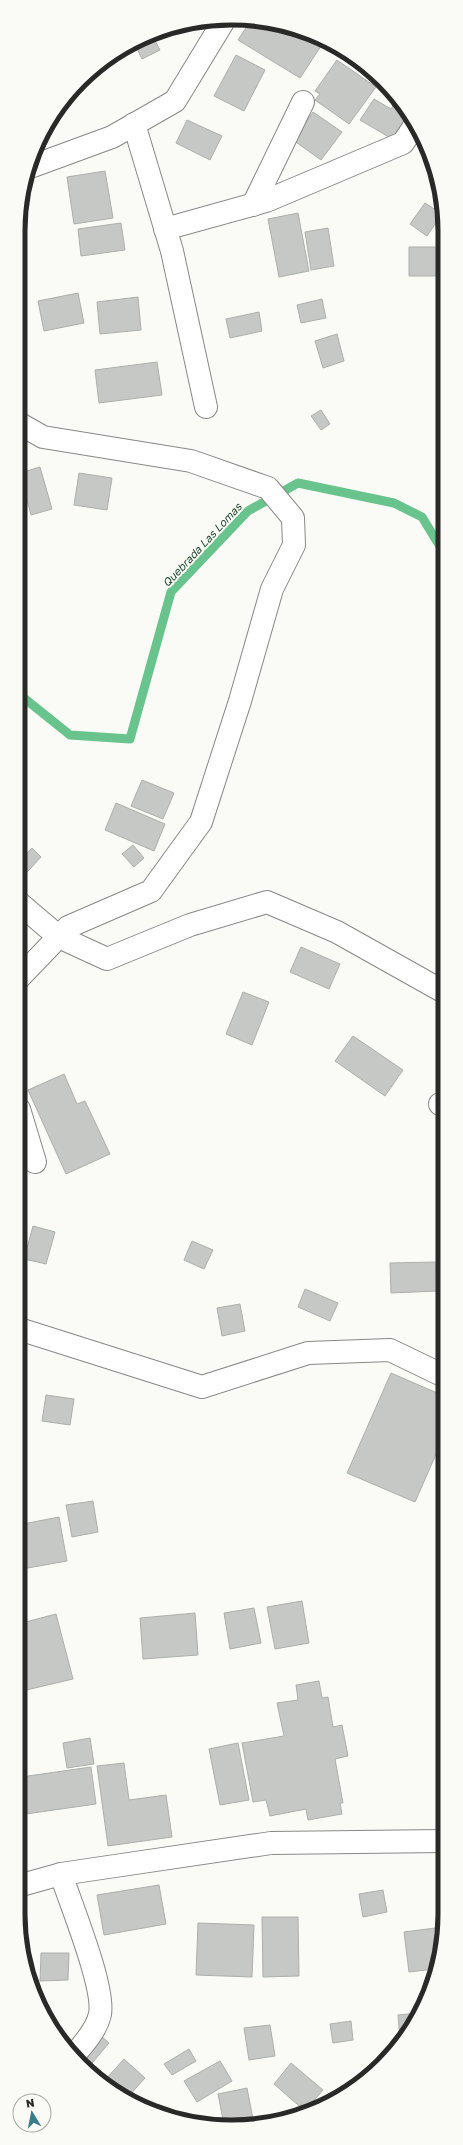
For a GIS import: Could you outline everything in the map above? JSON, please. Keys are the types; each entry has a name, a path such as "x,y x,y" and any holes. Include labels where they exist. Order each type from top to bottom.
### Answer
{"street":[{"path":"36,165 112,136 175,101 221,25"},
{"path":"253,205 303,102"},
{"path":"134,124 165,229 206,407"},
{"path":"165,229 253,205 403,143 411,130"},
{"path":"25,427 43,437 191,461 268,488 293,518 294,545 272,589 240,701 201,822 151,891 68,927 25,972"},
{"path":"25,908 59,936 107,959 190,925 267,902 337,932 438,989"},
{"path":"25,1129 35,1162"},
{"path":"25,1331 202,1387 308,1353 390,1350 438,1373"},
{"path":"25,1884 61,1874 271,1843 438,1841"},
{"path":"61,1874 100,1992 100,2015 86,2043 77,2052"}],"building":[{"path":"248,25 285,32 321,45 300,78 238,40"},
{"path":"155,40 160,50 142,59 137,48"},
{"path":"236,55 265,70 244,111 214,96"},
{"path":"337,60 376,87 349,124 315,100 320,94 315,91"},
{"path":"374,99 391,109 394,104 409,127 399,143 360,120"},
{"path":"313,112 342,132 321,160 293,140"},
{"path":"187,120 222,136 210,160 176,143"},
{"path":"105,171 113,218 74,224 67,177"},
{"path":"425,203 437,211 438,220 427,236 410,224"},
{"path":"298,213 309,271 279,277 268,219"},
{"path":"121,223 125,250 81,256 78,229"},
{"path":"328,228 334,266 311,270 305,232"},
{"path":"409,247 438,247 438,276 409,276"},
{"path":"78,293 84,323 44,331 38,301"},
{"path":"138,297 141,330 100,334 97,302"},
{"path":"322,299 326,318 301,323 297,305"},
{"path":"259,312 262,331 230,338 226,319"},
{"path":"337,334 344,361 323,368 315,341"},
{"path":"157,362 162,395 99,403 95,370"},
{"path":"321,410 330,424 321,430 311,416"},
{"path":"40,467 52,509 31,515 25,492 25,472"},
{"path":"79,473 112,478 107,510 74,505"},
{"path":"142,780 174,793 163,819 131,806"},
{"path":"116,803 165,824 154,851 105,830"},
{"path":"133,845 144,858 134,867 122,854"},
{"path":"32,848 41,857 25,874 25,856"},
{"path":"301,947 340,964 329,989 290,972"},
{"path":"243,992 269,1002 252,1045 226,1034"},
{"path":"353,1036 403,1070 385,1096 335,1061"},
{"path":"64,1074 77,1104 85,1101 110,1154 66,1174 28,1090"},
{"path":"33,1226 55,1232 46,1264 25,1259"},
{"path":"192,1241 213,1250 204,1269 184,1260"},
{"path":"436,1262 437,1291 391,1293 390,1263"},
{"path":"305,1289 338,1303 330,1321 298,1307"},
{"path":"240,1304 245,1331 222,1336 217,1308"},
{"path":"391,1373 438,1393 438,1450 415,1502 347,1473"},
{"path":"46,1395 74,1399 70,1425 42,1421"},
{"path":"93,1501 98,1532 72,1537 66,1505"},
{"path":"59,1517 67,1561 25,1568 25,1524"},
{"path":"302,1601 309,1643 275,1649 267,1607"},
{"path":"254,1608 261,1643 230,1649 224,1613"},
{"path":"195,1613 198,1655 143,1659 140,1618"},
{"path":"56,1614 73,1679 25,1690 25,1622"},
{"path":"319,1681 322,1698 328,1697 333,1727 342,1725 348,1756 335,1759 343,1803 340,1803 342,1814 308,1820 306,1809 270,1816 266,1800 253,1802 242,1743 284,1736 277,1703 298,1700 296,1685"},
{"path":"90,1738 94,1764 67,1768 63,1743"},
{"path":"238,1743 249,1800 220,1805 209,1749"},
{"path":"124,1763 129,1800 166,1795 172,1837 108,1846 97,1766"},
{"path":"91,1767 96,1804 26,1814 25,1776"},
{"path":"159,1885 166,1924 104,1935 97,1895"},
{"path":"383,1890 387,1912 363,1917 359,1894"},
{"path":"262,1917 298,1917 299,1976 263,1977"},
{"path":"198,1923 254,1925 252,1977 196,1975"},
{"path":"438,1928 430,1969 409,1972 404,1932"},
{"path":"41,1953 69,1953 68,1980 40,1981"},
{"path":"412,2014 399,2033 398,2015"},
{"path":"351,2021 353,2040 333,2043 330,2024"},
{"path":"270,2025 275,2056 249,2060 244,2028"},
{"path":"100,2035 109,2043 90,2065 81,2056"},
{"path":"189,2049 196,2061 172,2075 164,2064"},
{"path":"124,2059 145,2078 131,2094 107,2078"},
{"path":"220,2061 232,2081 197,2102 184,2081"},
{"path":"291,2063 323,2090 311,2104 301,2108 274,2084"},
{"path":"247,2088 253,2119 223,2120 218,2094"}],"waterway":[{"name":"Quebrada Las Lomas","path":"25,699 70,735 130,739 171,592 248,511 298,483 394,503 422,517 438,543"}]}
